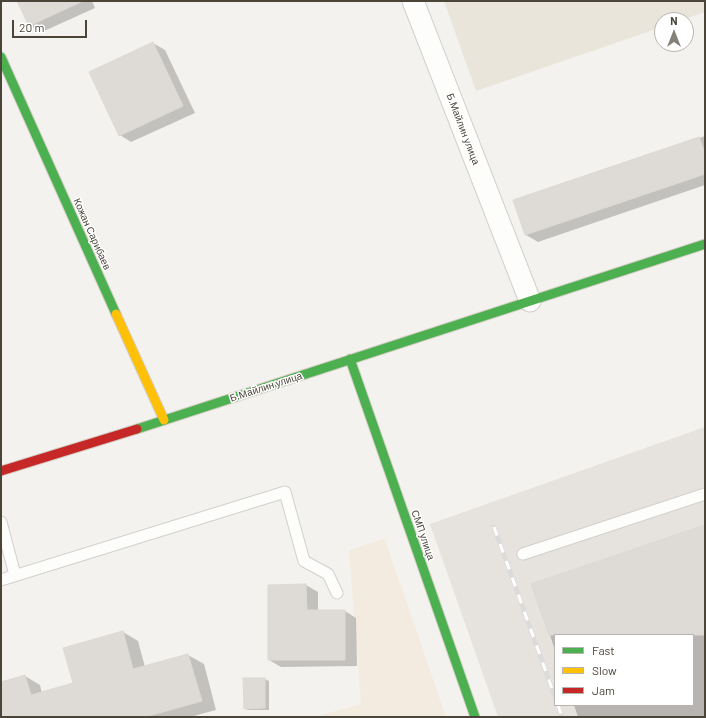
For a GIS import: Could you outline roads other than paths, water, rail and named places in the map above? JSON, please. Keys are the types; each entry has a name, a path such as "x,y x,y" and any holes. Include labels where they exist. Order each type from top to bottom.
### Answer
{"street":[{"name":"Б.Майлин улица","path":"413,1 530,301"},
{"name":"Кожан Сарибаев","path":"1,57 164,420"},
{"name":"Б.Майлин улица","path":"1,471 164,420 705,244"},
{"name":"СМП улица","path":"350,360 476,717"}],"lane":[{"path":"1,580 285,492 304,561 328,574 337,593"},
{"path":"523,554 705,494"},
{"path":"1,522 15,575"}],"railway":[{"path":"494,527 554,694"},
{"path":"558,706 562,717"}]}
